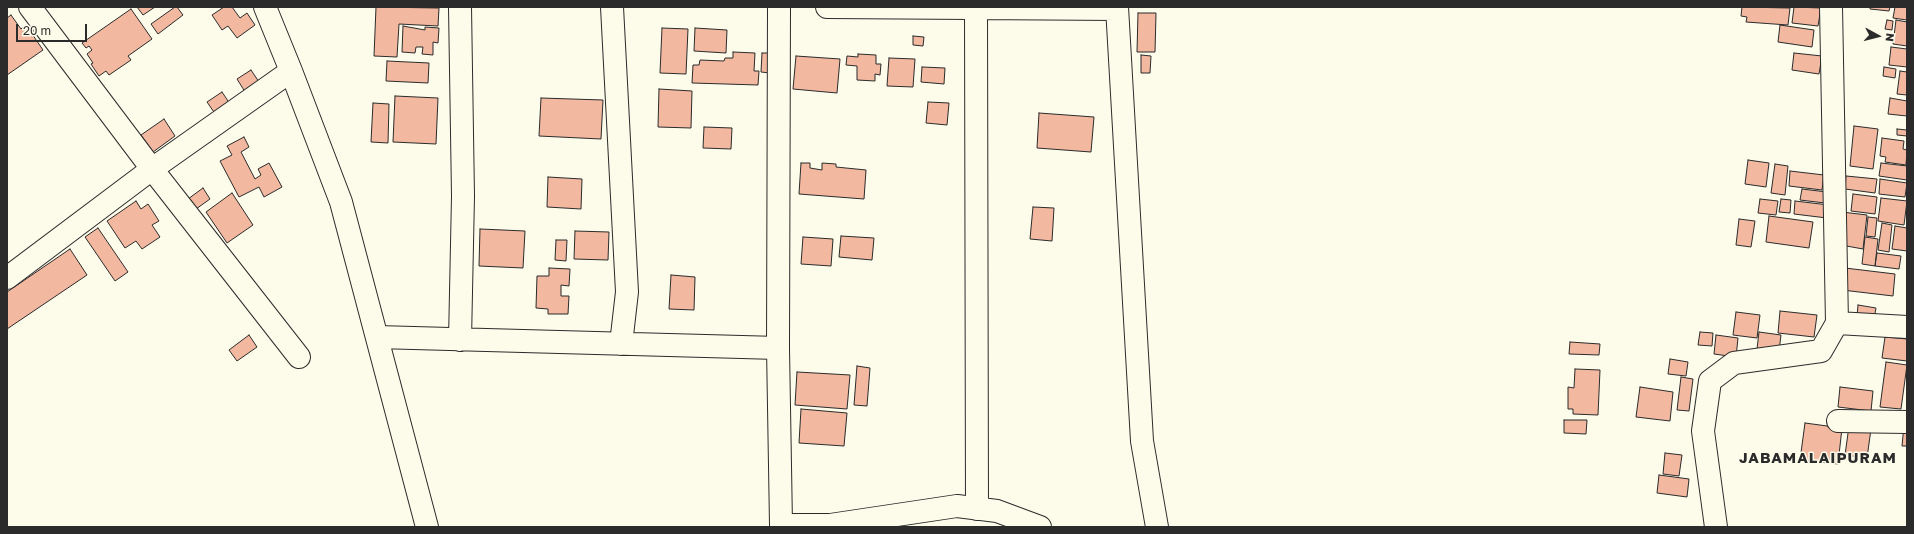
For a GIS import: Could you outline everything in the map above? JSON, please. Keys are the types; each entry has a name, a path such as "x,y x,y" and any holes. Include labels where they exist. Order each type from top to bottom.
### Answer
{"street":[{"path":"30,7 152,169 299,357"},
{"path":"265,7 341,202 427,527"},
{"path":"460,7 463,196 460,340"},
{"path":"612,7 627,292 621,344"},
{"path":"779,7 778,348 780,525 830,525 957,506 997,511 1040,527"},
{"path":"827,7 1117,8 1142,441 1157,527"},
{"path":"1716,527 1703,431 1710,381 1734,363 1821,351 1837,323 1831,7"},
{"path":"976,8 977,509"},
{"path":"7,278 152,169 291,71"},
{"path":"1837,323 1907,326"},
{"path":"377,337 778,348"},
{"path":"1838,421 1907,422"}],"building":[{"path":"137,7 155,7 143,15"},
{"path":"177,7 183,15 158,34 151,24"},
{"path":"224,7 232,7 240,18 247,13 255,25 237,38 228,26 222,30 212,15"},
{"path":"376,7 439,8 438,26 399,24 397,57 374,56"},
{"path":"1742,7 1790,8 1788,25 1746,22 1747,17 1741,16"},
{"path":"1794,7 1821,8 1818,26 1792,23"},
{"path":"1870,7 1890,7 1889,11 1870,9"},
{"path":"1895,7 1907,7 1907,20 1893,18"},
{"path":"131,9 152,39 128,56 131,60 109,75 106,71 99,76 91,64 93,63 87,54 92,50 89,46 86,48 82,43"},
{"path":"1138,13 1156,13 1155,52 1137,52"},
{"path":"11,15 21,29 26,25 43,50 7,75 7,18"},
{"path":"1887,20 1893,21 1892,30 1885,29"},
{"path":"1896,20 1907,22 1907,46 1893,44"},
{"path":"1780,25 1814,30 1812,47 1778,42"},
{"path":"403,26 425,30 425,27 439,28 438,43 433,42 433,55 422,54 423,47 416,47 415,53 402,52"},
{"path":"662,28 688,29 686,74 660,73"},
{"path":"695,28 727,30 726,53 694,51"},
{"path":"913,36 924,37 923,46 913,45"},
{"path":"1891,47 1907,49 1907,67 1889,65"},
{"path":"733,52 755,53 754,71 759,71 758,85 692,83 693,65 699,65 700,60 724,61 725,58 733,58"},
{"path":"762,53 771,53 770,73 761,72"},
{"path":"1794,53 1822,56 1819,74 1792,70"},
{"path":"858,54 876,55 876,64 881,64 880,75 875,74 875,81 857,80 857,66 846,65 847,56 858,57"},
{"path":"1141,55 1151,56 1150,73 1141,73"},
{"path":"796,56 840,59 837,93 793,89"},
{"path":"889,58 915,59 913,87 887,86"},
{"path":"387,61 429,63 428,83 386,81"},
{"path":"922,67 945,68 944,84 921,82"},
{"path":"1884,67 1896,69 1895,78 1883,76"},
{"path":"251,70 261,85 247,95 237,79"},
{"path":"1900,71 1907,72 1907,95 1897,94"},
{"path":"659,89 692,91 691,128 658,127"},
{"path":"222,92 230,104 216,115 207,102"},
{"path":"395,96 438,98 436,144 393,142"},
{"path":"541,98 603,100 601,139 539,136"},
{"path":"1890,98 1907,101 1907,116 1888,114"},
{"path":"928,102 949,103 947,125 926,123"},
{"path":"373,103 389,104 388,143 371,142"},
{"path":"1039,113 1094,117 1091,152 1037,148"},
{"path":"164,119 175,136 153,152 141,135"},
{"path":"1854,126 1878,129 1873,169 1850,166"},
{"path":"704,127 732,128 731,149 703,148"},
{"path":"1897,129 1907,130 1907,136 1897,135"},
{"path":"244,137 249,147 241,152 255,179 261,175 258,169 269,163 282,187 264,197 259,187 239,197 220,161 232,155 227,146"},
{"path":"1882,138 1904,141 1903,149 1907,150 1906,165 1885,162 1886,157 1880,156"},
{"path":"1748,160 1769,163 1766,187 1745,184"},
{"path":"801,163 810,163 810,168 822,170 822,163 836,164 836,167 866,170 864,199 799,194"},
{"path":"1881,163 1907,166 1907,180 1879,176"},
{"path":"1775,164 1788,166 1785,195 1771,193"},
{"path":"1790,171 1824,175 1822,190 1789,186"},
{"path":"1846,176 1877,179 1875,193 1845,189"},
{"path":"548,177 582,179 581,209 547,207"},
{"path":"1880,179 1907,183 1905,197 1879,194"},
{"path":"203,188 210,199 196,209 188,199"},
{"path":"1802,189 1827,192 1825,203 1800,200"},
{"path":"232,193 253,225 227,243 206,212"},
{"path":"1853,194 1877,197 1875,214 1851,211"},
{"path":"1881,198 1907,201 1904,225 1878,221"},
{"path":"1760,199 1778,201 1776,215 1758,213"},
{"path":"1781,199 1791,200 1790,213 1779,212"},
{"path":"136,201 141,209 148,204 159,221 152,225 160,237 142,249 136,241 125,248 107,221"},
{"path":"1795,201 1829,205 1827,218 1794,214"},
{"path":"1033,207 1054,208 1052,241 1030,239"},
{"path":"1842,212 1867,215 1863,249 1841,245"},
{"path":"1769,216 1813,222 1809,248 1766,242"},
{"path":"1868,217 1877,218 1875,237 1866,236"},
{"path":"1739,219 1755,221 1751,247 1736,245"},
{"path":"1882,223 1892,225 1889,252 1878,250"},
{"path":"1895,226 1907,228 1907,251 1892,249"},
{"path":"98,228 128,272 115,281 85,237"},
{"path":"480,229 525,231 523,268 479,266"},
{"path":"575,231 609,232 608,260 574,259"},
{"path":"841,236 874,238 872,260 839,257"},
{"path":"803,237 833,239 831,266 801,264"},
{"path":"1865,237 1878,239 1875,266 1862,264"},
{"path":"556,240 567,240 566,261 555,260"},
{"path":"70,249 87,275 7,329 7,292"},
{"path":"1877,253 1901,256 1899,269 1875,266"},
{"path":"549,268 570,269 569,286 561,285 561,296 569,296 568,314 548,314 548,309 536,308 537,276 549,276"},
{"path":"1845,268 1895,274 1893,296 1842,290"},
{"path":"671,275 695,277 694,310 669,309"},
{"path":"1858,305 1876,308 1874,319 1857,317"},
{"path":"1780,311 1817,315 1814,337 1778,333"},
{"path":"1736,312 1760,315 1757,338 1733,335"},
{"path":"1700,332 1713,333 1712,346 1698,345"},
{"path":"1759,332 1781,335 1779,351 1757,349"},
{"path":"249,335 257,347 237,361 229,350"},
{"path":"1716,335 1738,338 1736,357 1714,354"},
{"path":"1885,337 1907,339 1907,361 1882,358"},
{"path":"1570,342 1600,344 1599,355 1569,354"},
{"path":"1670,359 1688,362 1686,376 1668,374"},
{"path":"1886,362 1907,365 1901,409 1880,407"},
{"path":"857,366 870,368 867,406 854,405"},
{"path":"1575,369 1600,370 1598,415 1573,414 1573,409 1568,409 1568,387 1574,388"},
{"path":"797,372 850,375 847,409 795,405"},
{"path":"1681,377 1693,379 1689,411 1677,410"},
{"path":"1640,387 1673,392 1670,421 1636,417"},
{"path":"1840,387 1873,391 1871,411 1838,407"},
{"path":"801,409 847,413 844,446 799,443"},
{"path":"1564,420 1587,420 1586,434 1564,433"},
{"path":"1805,423 1842,428 1838,464 1800,460"},
{"path":"1904,425 1907,425 1907,446 1902,446"},
{"path":"1849,426 1871,429 1867,458 1845,455"},
{"path":"1665,453 1682,455 1679,476 1663,474"},
{"path":"1659,475 1689,479 1687,497 1657,493"}],"district":[{"name":"JABAMALAIPURAM","path":"1818,458"}]}
